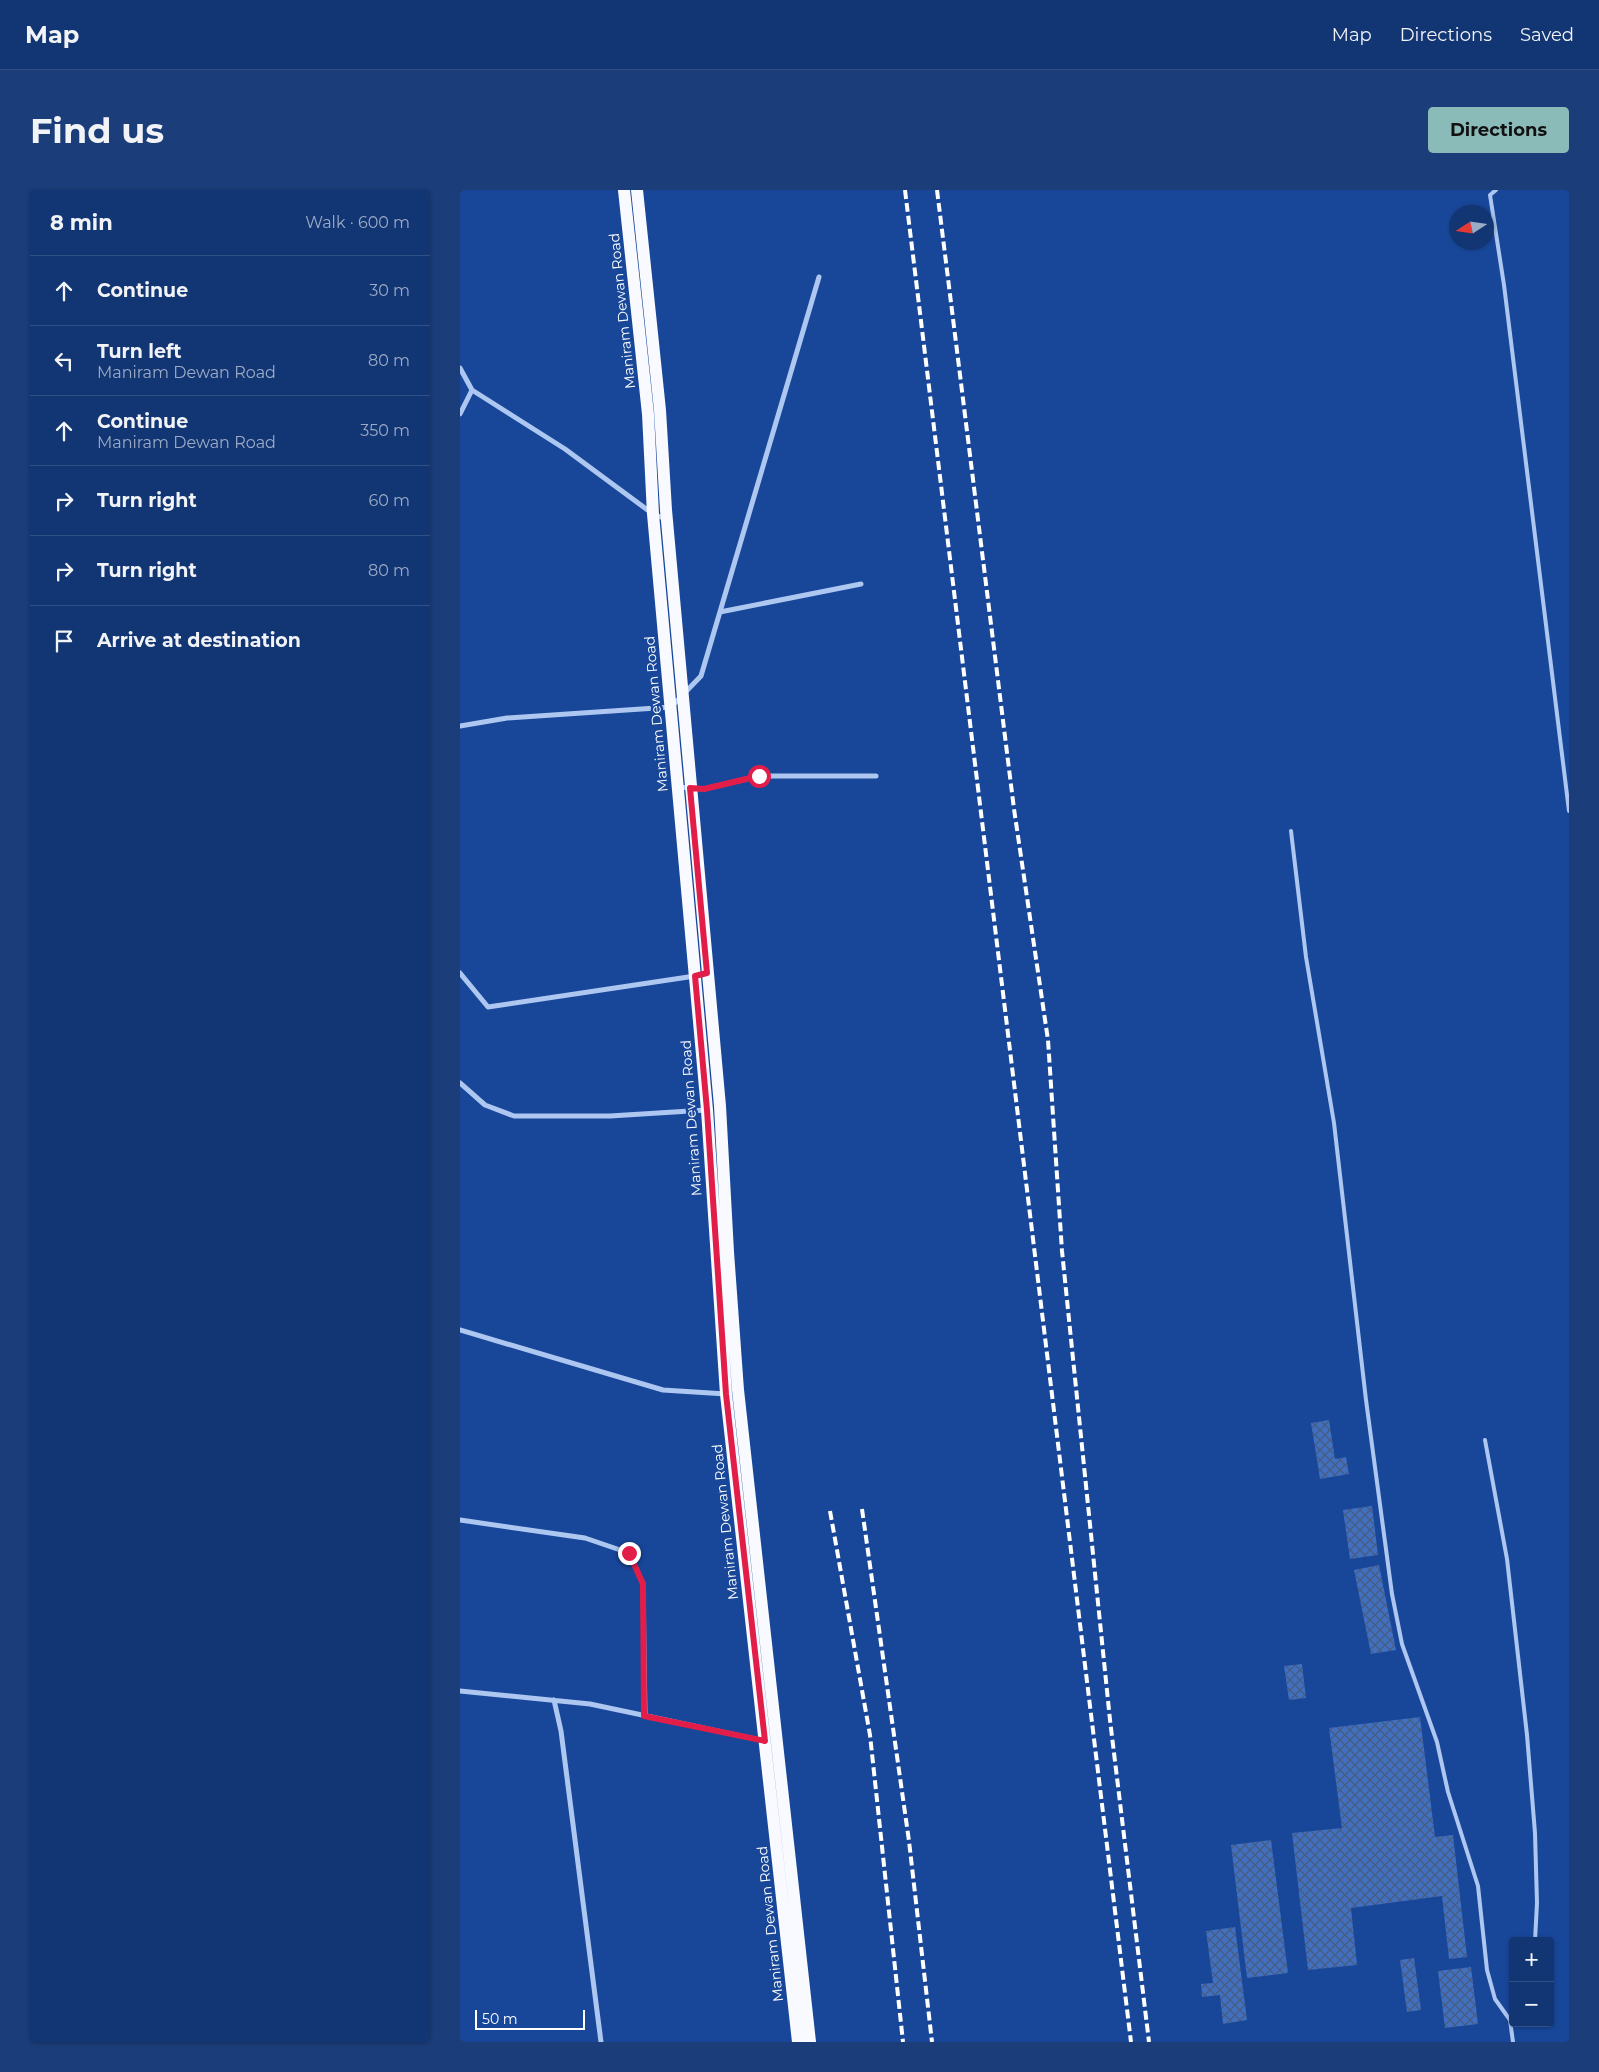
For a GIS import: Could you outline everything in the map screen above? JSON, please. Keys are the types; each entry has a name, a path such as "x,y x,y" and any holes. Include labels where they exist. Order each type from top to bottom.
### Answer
{"main road":[{"name":"Maniram Dewan Road","path":"624,190 648,414 653,514 724,1283 739,1395 810,2042"},
{"name":"Maniram Dewan Road","path":"637,190 660,410 667,519 690,788 720,1106 726,1394 798,2042"}],"street":[{"path":"460,726 506,718 671,707 701,676 820,277"},
{"path":"460,368 472,390 565,450 653,514 667,519"},
{"path":"460,414 472,390"},
{"path":"720,612 861,584"},
{"path":"677,788 704,789 759,776 876,776"},
{"path":"460,973 488,1007 707,973"},
{"path":"460,1084 485,1105 514,1116 610,1116 707,1110"},
{"path":"460,1330 663,1390 739,1395"},
{"path":"460,1520 585,1538 629,1553 643,1584 644,1716"},
{"path":"460,1691 590,1704 765,1741 777,1737"},
{"path":"554,1700 561,1731 601,2042"}],"lane":[{"path":"1496,190 1490,195 1504,285 1569,811"},
{"path":"1291,831 1306,957 1334,1123 1366,1400 1392,1594 1402,1644 1436,1742 1448,1792 1478,1886 1487,1970 1495,1999 1509,2016"},
{"path":"1485,1440 1507,1559 1527,1735 1535,1833 1537,1902 1535,1937"},
{"path":"1512,2027 1513,2042"}],"building":[{"path":"1329,1420 1335,1459 1346,1457 1349,1474 1320,1479 1311,1423"},
{"path":"1372,1506 1378,1555 1350,1559 1343,1510"},
{"path":"1379,1565 1396,1650 1371,1654 1354,1570"},
{"path":"1302,1664 1306,1698 1289,1700 1284,1666"},
{"path":"1420,1717 1435,1837 1453,1835 1467,1957 1449,1959 1442,1896 1351,1908 1357,1965 1308,1970 1292,1833 1342,1828 1329,1728"},
{"path":"1271,1840 1288,1973 1247,1978 1231,1845"},
{"path":"1235,1927 1247,2020 1223,2024 1220,1995 1202,1997 1201,1984 1213,1983 1206,1931"},
{"path":"1414,1958 1421,2010 1407,2012 1400,1960"},
{"path":"1471,1967 1478,2024 1445,2028 1438,1971"}],"railway":[{"path":"905,190 1131,2042"},
{"path":"937,190 1014,809 1048,1040 1062,1251 1110,1720 1149,2042"},
{"path":"862,1509 909,1841 932,2042"},
{"path":"830,1511 870,1735 903,2042"}],"route":[{"path":"629,1553 643,1584 644,1716 765,1741 726,1394 717,1282 707,1110 695,976 707,973 690,788 704,789 759,776"}]}
